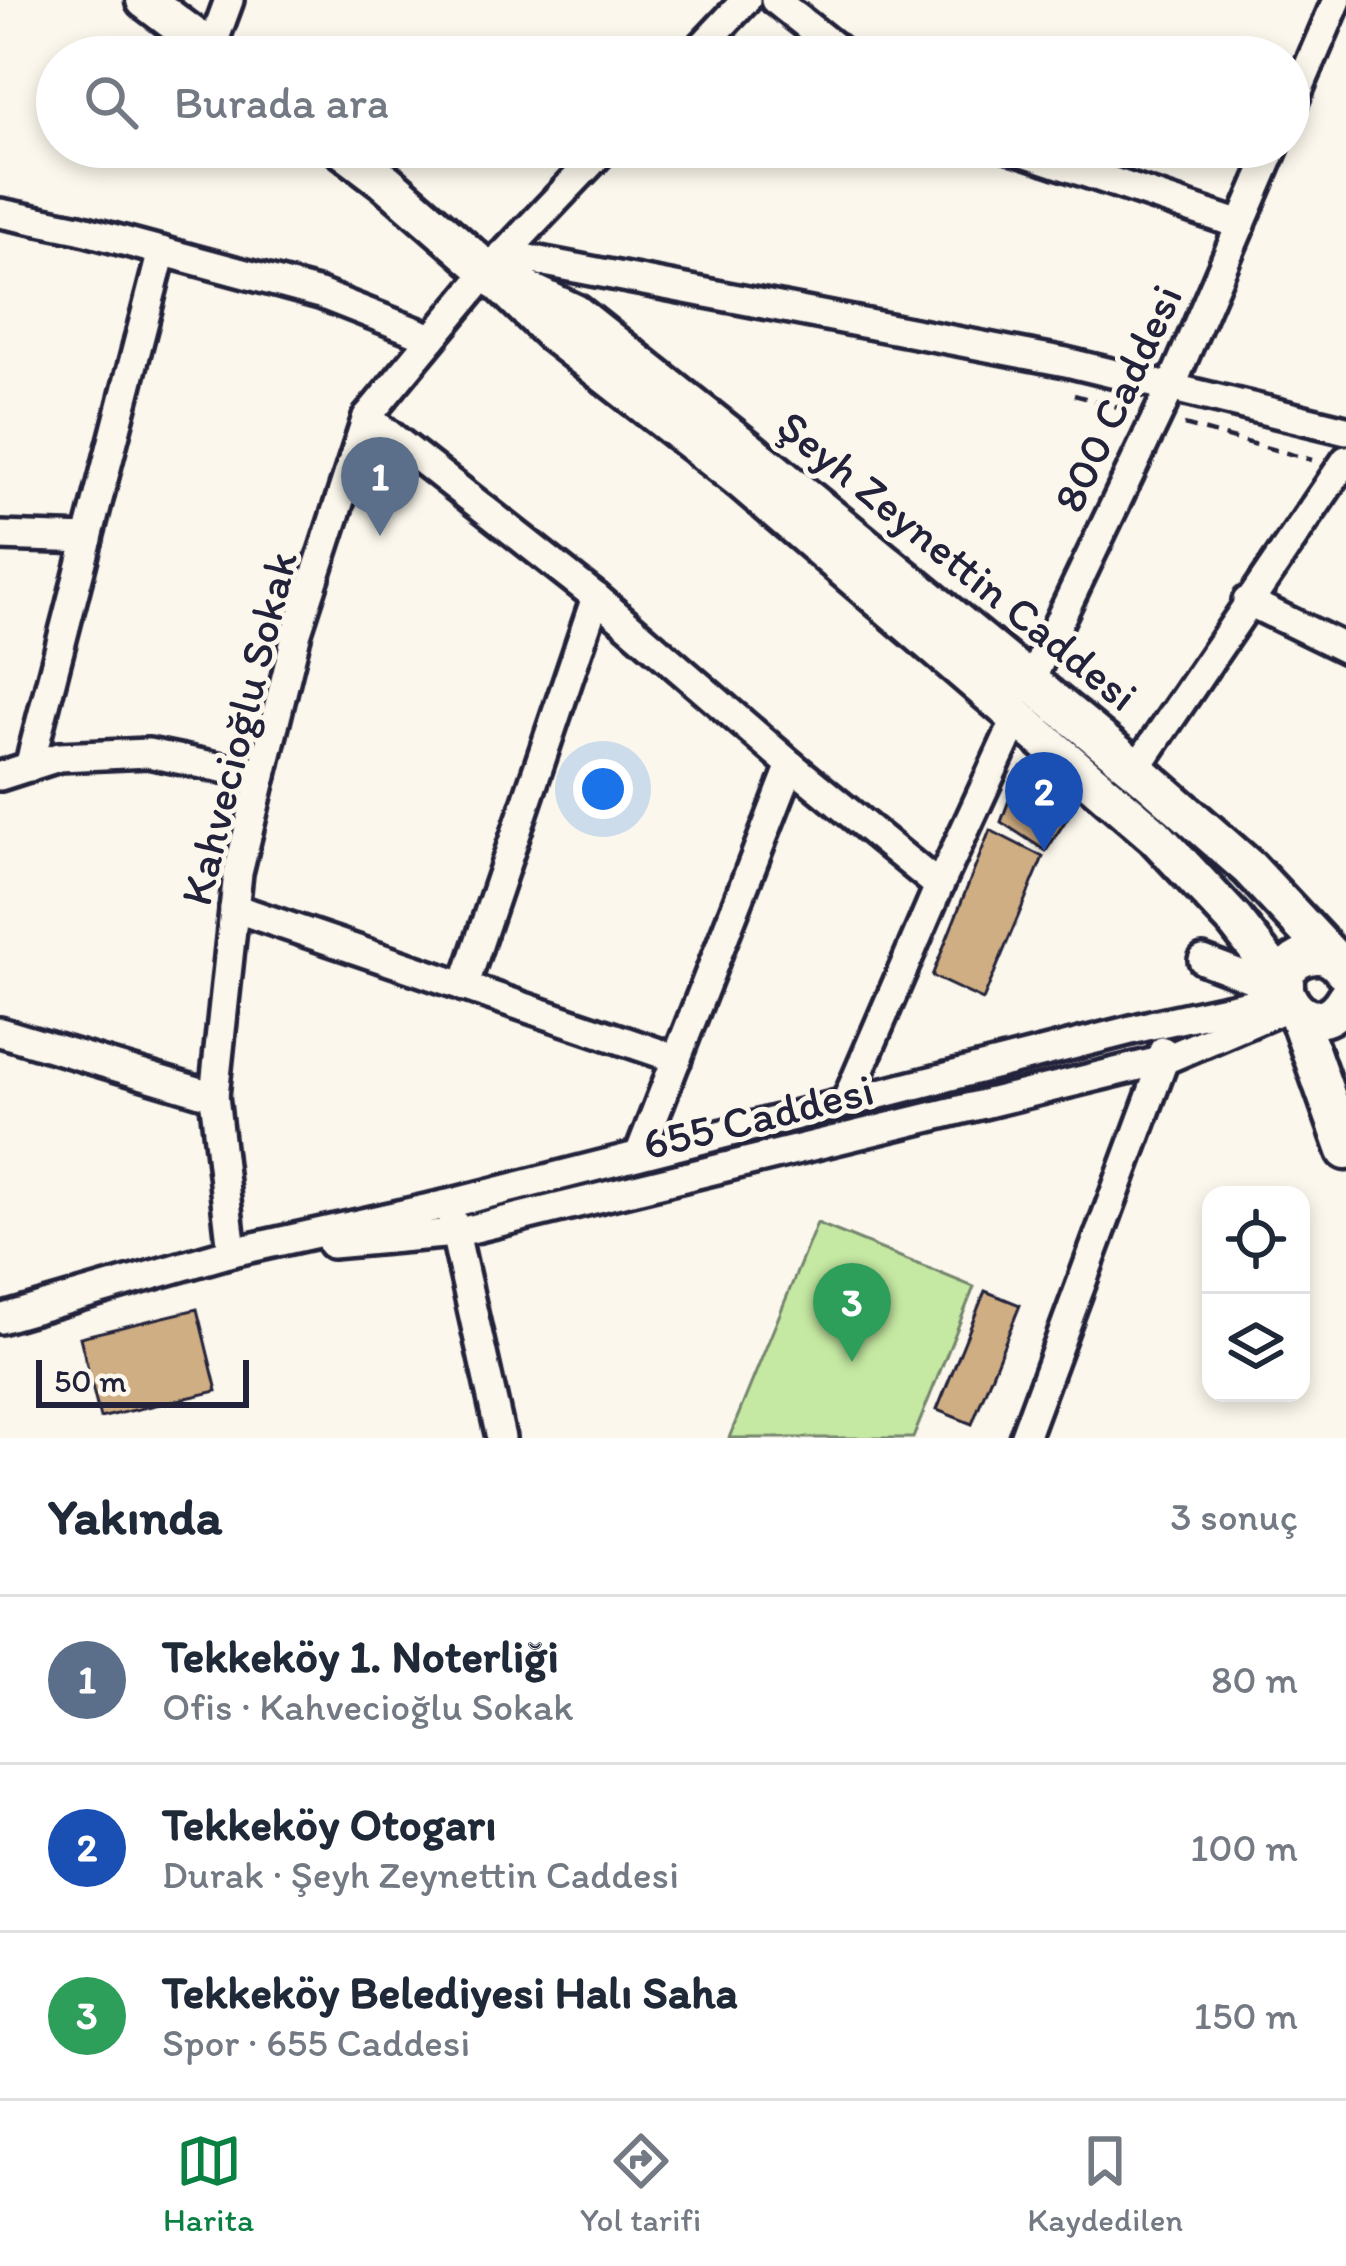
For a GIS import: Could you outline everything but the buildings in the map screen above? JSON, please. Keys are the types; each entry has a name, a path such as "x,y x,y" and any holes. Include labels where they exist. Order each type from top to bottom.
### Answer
{"main road":[{"path":"146,0 194,36"},
{"name":"Şeyh Zeynettin Caddesi","path":"368,168 496,263 575,314 1136,769 1249,868 1343,978"},
{"name":"Şeyh Zeynettin Caddesi","path":"496,263 552,333 742,481 1155,836 1234,920 1289,998 1346,1151"},
{"path":"1307,956 1327,956 1343,978 1336,1012 1326,1017 1315,1018 1289,998 1291,968 1307,956"}],"street":[{"path":"220,36 229,0"},
{"path":"712,36 746,0"},
{"path":"775,0 820,36"},
{"path":"1310,63 1337,0"},
{"name":"Kahvecioğlu Sokak","path":"232,1252 214,1096 238,873 297,632 367,417 496,263 586,168"},
{"path":"1072,168 1240,224"},
{"name":"800 Caddesi","path":"1030,682 1171,388 1265,168"},
{"path":"0,212 320,294 433,338"},
{"path":"29,767 162,251"},
{"path":"496,263 1066,362 1346,430"},
{"path":"367,417 596,597 939,886"},
{"path":"1136,769 1346,460"},
{"path":"0,536 88,539"},
{"path":"464,987 596,597"},
{"path":"1247,601 1346,650"},
{"path":"846,1102 1017,717"},
{"path":"0,776 59,757 148,753 262,776"},
{"path":"639,1155 791,765"},
{"path":"234,908 676,1059"},
{"path":"1203,960 1249,939"},
{"path":"1203,960 1289,998"},
{"path":"1203,960 1215,1011"},
{"name":"655 Caddesi","path":"0,1319 232,1252 448,1204 1159,1023 1289,998"},
{"name":"655 Caddesi","path":"232,1252 455,1233 1164,1060 1289,998"},
{"path":"1024,1438 1164,1060 1159,1023"},
{"path":"0,1032 214,1096"},
{"path":"448,1204 501,1438"}],"green space":[{"path":"817,1223 974,1287 913,1438 729,1438"}],"place":[{"name":"Tekkeköy 1. Noterliği","path":"380,536"},
{"name":"Tekkeköy Otogarı","path":"1044,851"},
{"name":"Tekkeköy Belediyesi Halı Saha","path":"852,1362"}]}
